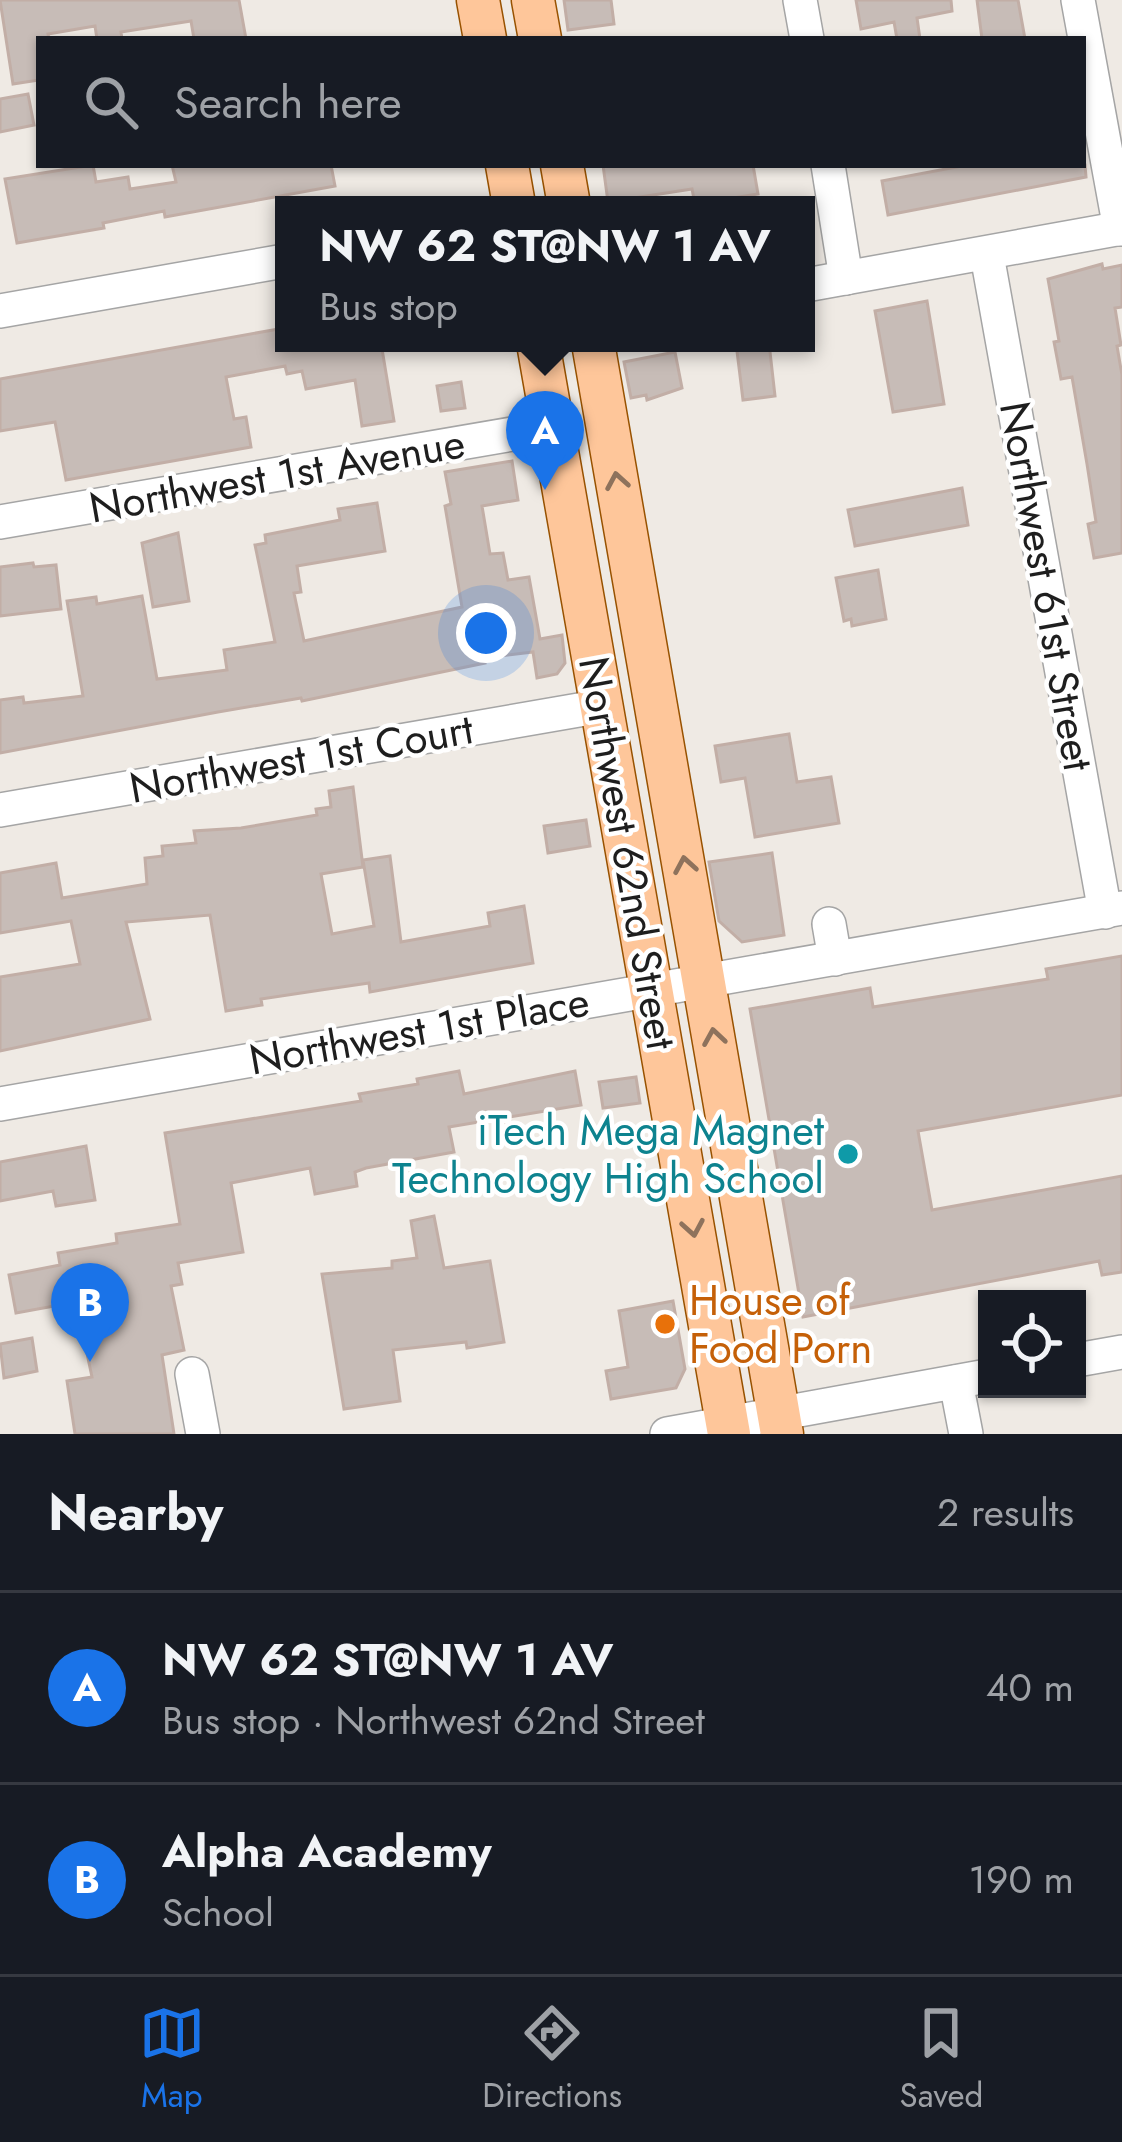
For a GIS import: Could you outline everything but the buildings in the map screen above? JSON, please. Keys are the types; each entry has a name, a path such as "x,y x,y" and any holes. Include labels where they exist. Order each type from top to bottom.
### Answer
{"main road":[{"path":"478,0 484,36"},
{"path":"533,0 539,36"},
{"name":"Northwest 62nd Street","path":"540,352 728,1428"},
{"name":"Northwest 62nd Street","path":"595,352 652,608 705,980 781,1424"}],"street":[{"path":"800,0 806,36"},
{"path":"1078,0 1085,36"},
{"path":"815,283 1121,229 1086,43"},
{"path":"828,168 846,278"},
{"name":"Northwest 61st Street","path":"988,255 1113,910"},
{"path":"0,311 275,263"},
{"name":"Northwest 1st Avenue","path":"0,522 404,465 553,427"},
{"name":"Northwest 1st Court","path":"0,810 602,706"},
{"name":"Northwest 1st Place","path":"0,1104 1113,910"},
{"path":"829,925 835,959"},
{"path":"1086,1358 1122,1352"},
{"path":"192,1374 203,1434"},
{"path":"667,1434 781,1424 971,1379 966,1434"}],"place":[{"name":"NW 62 ST@NW 1 AV","path":"545,490"},
{"name":"iTech Mega Magnet Technology High School","path":"848,1154"},
{"name":"House of Food Porn","path":"665,1324"},
{"name":"Alpha Academy","path":"90,1362"}]}
